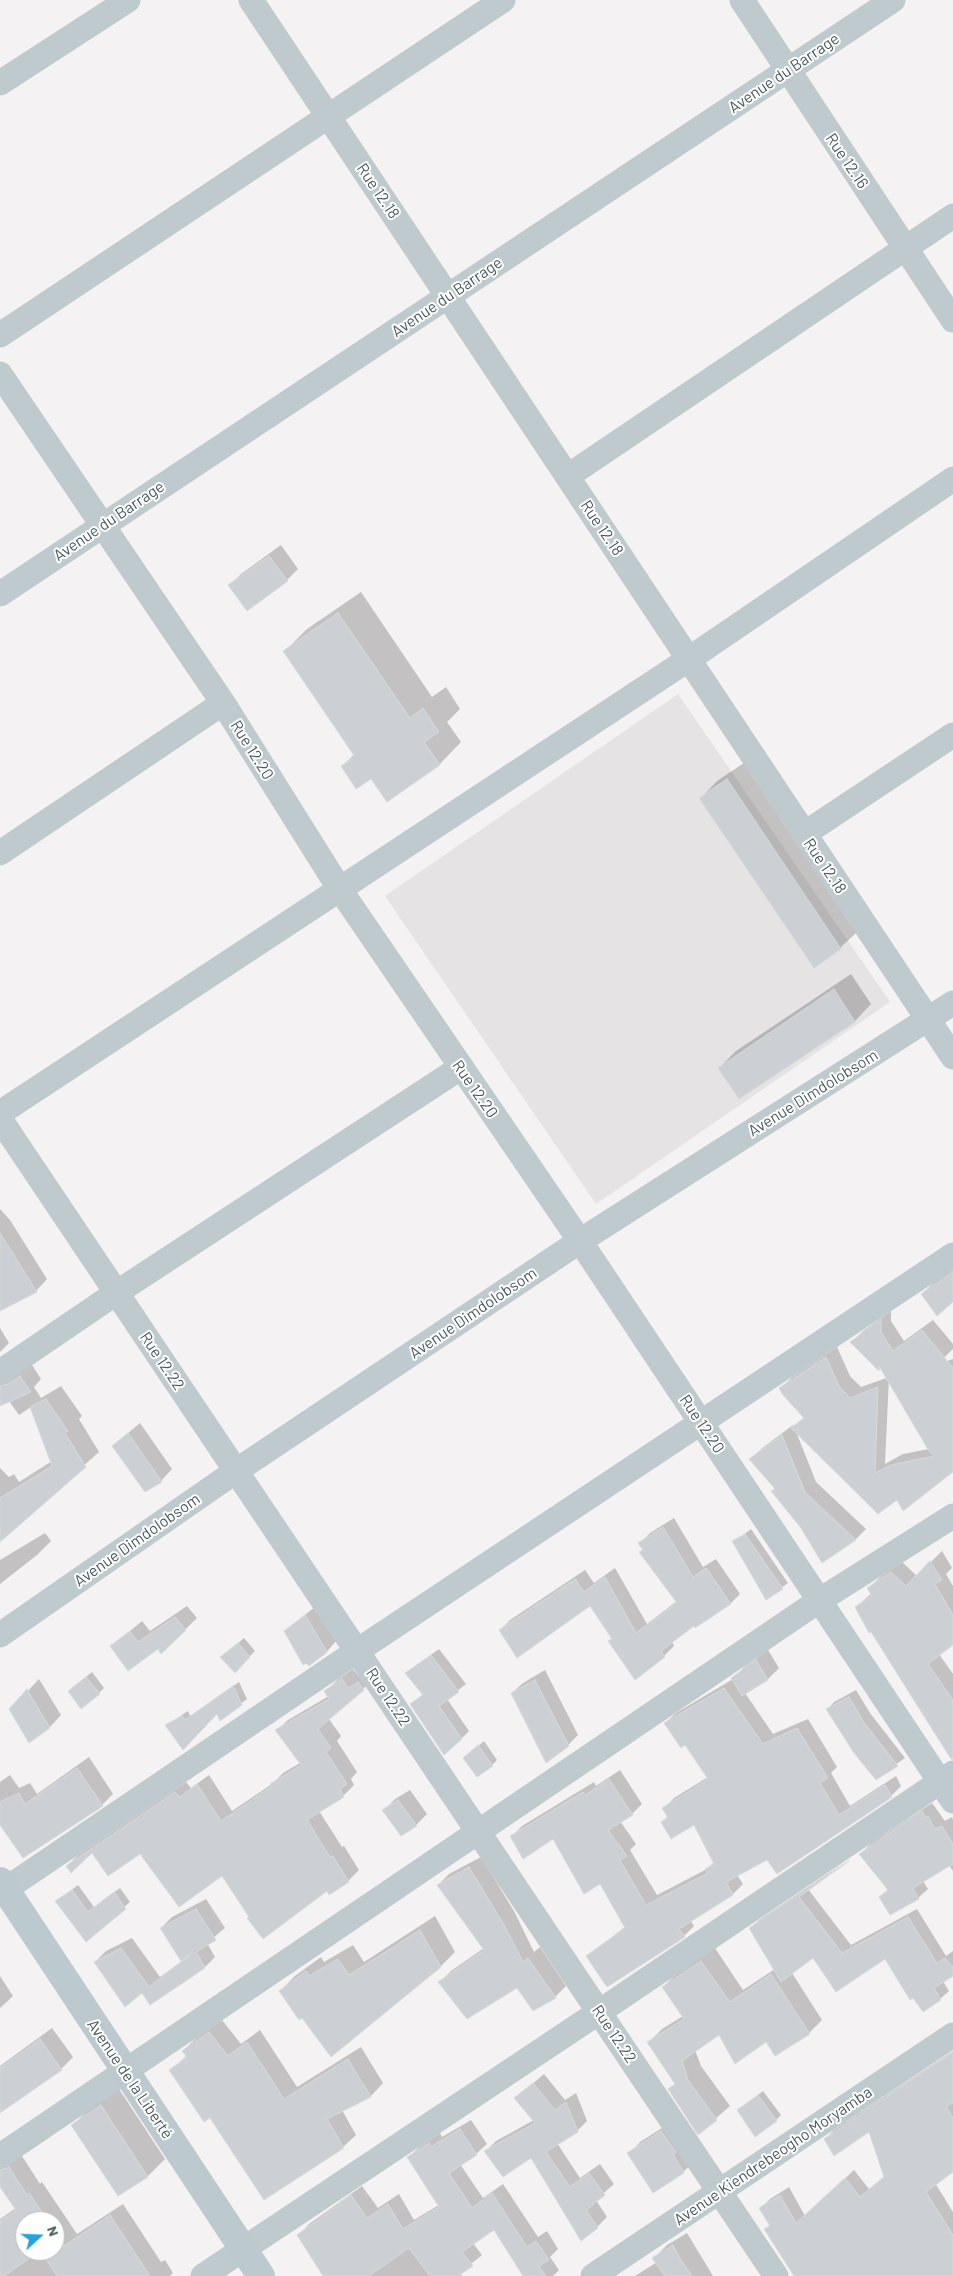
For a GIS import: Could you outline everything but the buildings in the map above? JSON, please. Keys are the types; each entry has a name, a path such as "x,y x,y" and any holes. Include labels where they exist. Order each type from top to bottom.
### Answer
{"main road":[{"name":"Avenue de la Liberté","path":"2,1888 261,2276"}],"street":[{"path":"0,83 128,0"},
{"name":"Rue 12.18","path":"251,0 953,1057"},
{"path":"0,335 503,0"},
{"name":"Rue 12.16","path":"742,0 953,320"},
{"name":"Avenue du Barrage","path":"0,594 893,0"},
{"path":"568,476 953,216"},
{"name":"Rue 12.20","path":"0,374 222,703 339,888 460,1068 580,1241 820,1600 949,1785"},
{"path":"0,1113 689,659 953,479"},
{"path":"0,853 222,703"},
{"path":"804,834 953,735"},
{"name":"Avenue Dimdolobsom","path":"0,1635 236,1471 580,1241 953,1003"},
{"path":"0,1372 116,1293 460,1068"},
{"name":"Rue 12.22","path":"0,1118 776,2276"},
{"path":"2,1888 953,1255"},
{"path":"0,2156 820,1600 953,1516"},
{"path":"203,2276 599,2012 949,1785"},
{"name":"Avenue Kiendrebeogho Moryamba","path":"593,2276 953,2035"}],"shaded area":[{"path":"678,694 890,1002 596,1204 385,896"}]}
